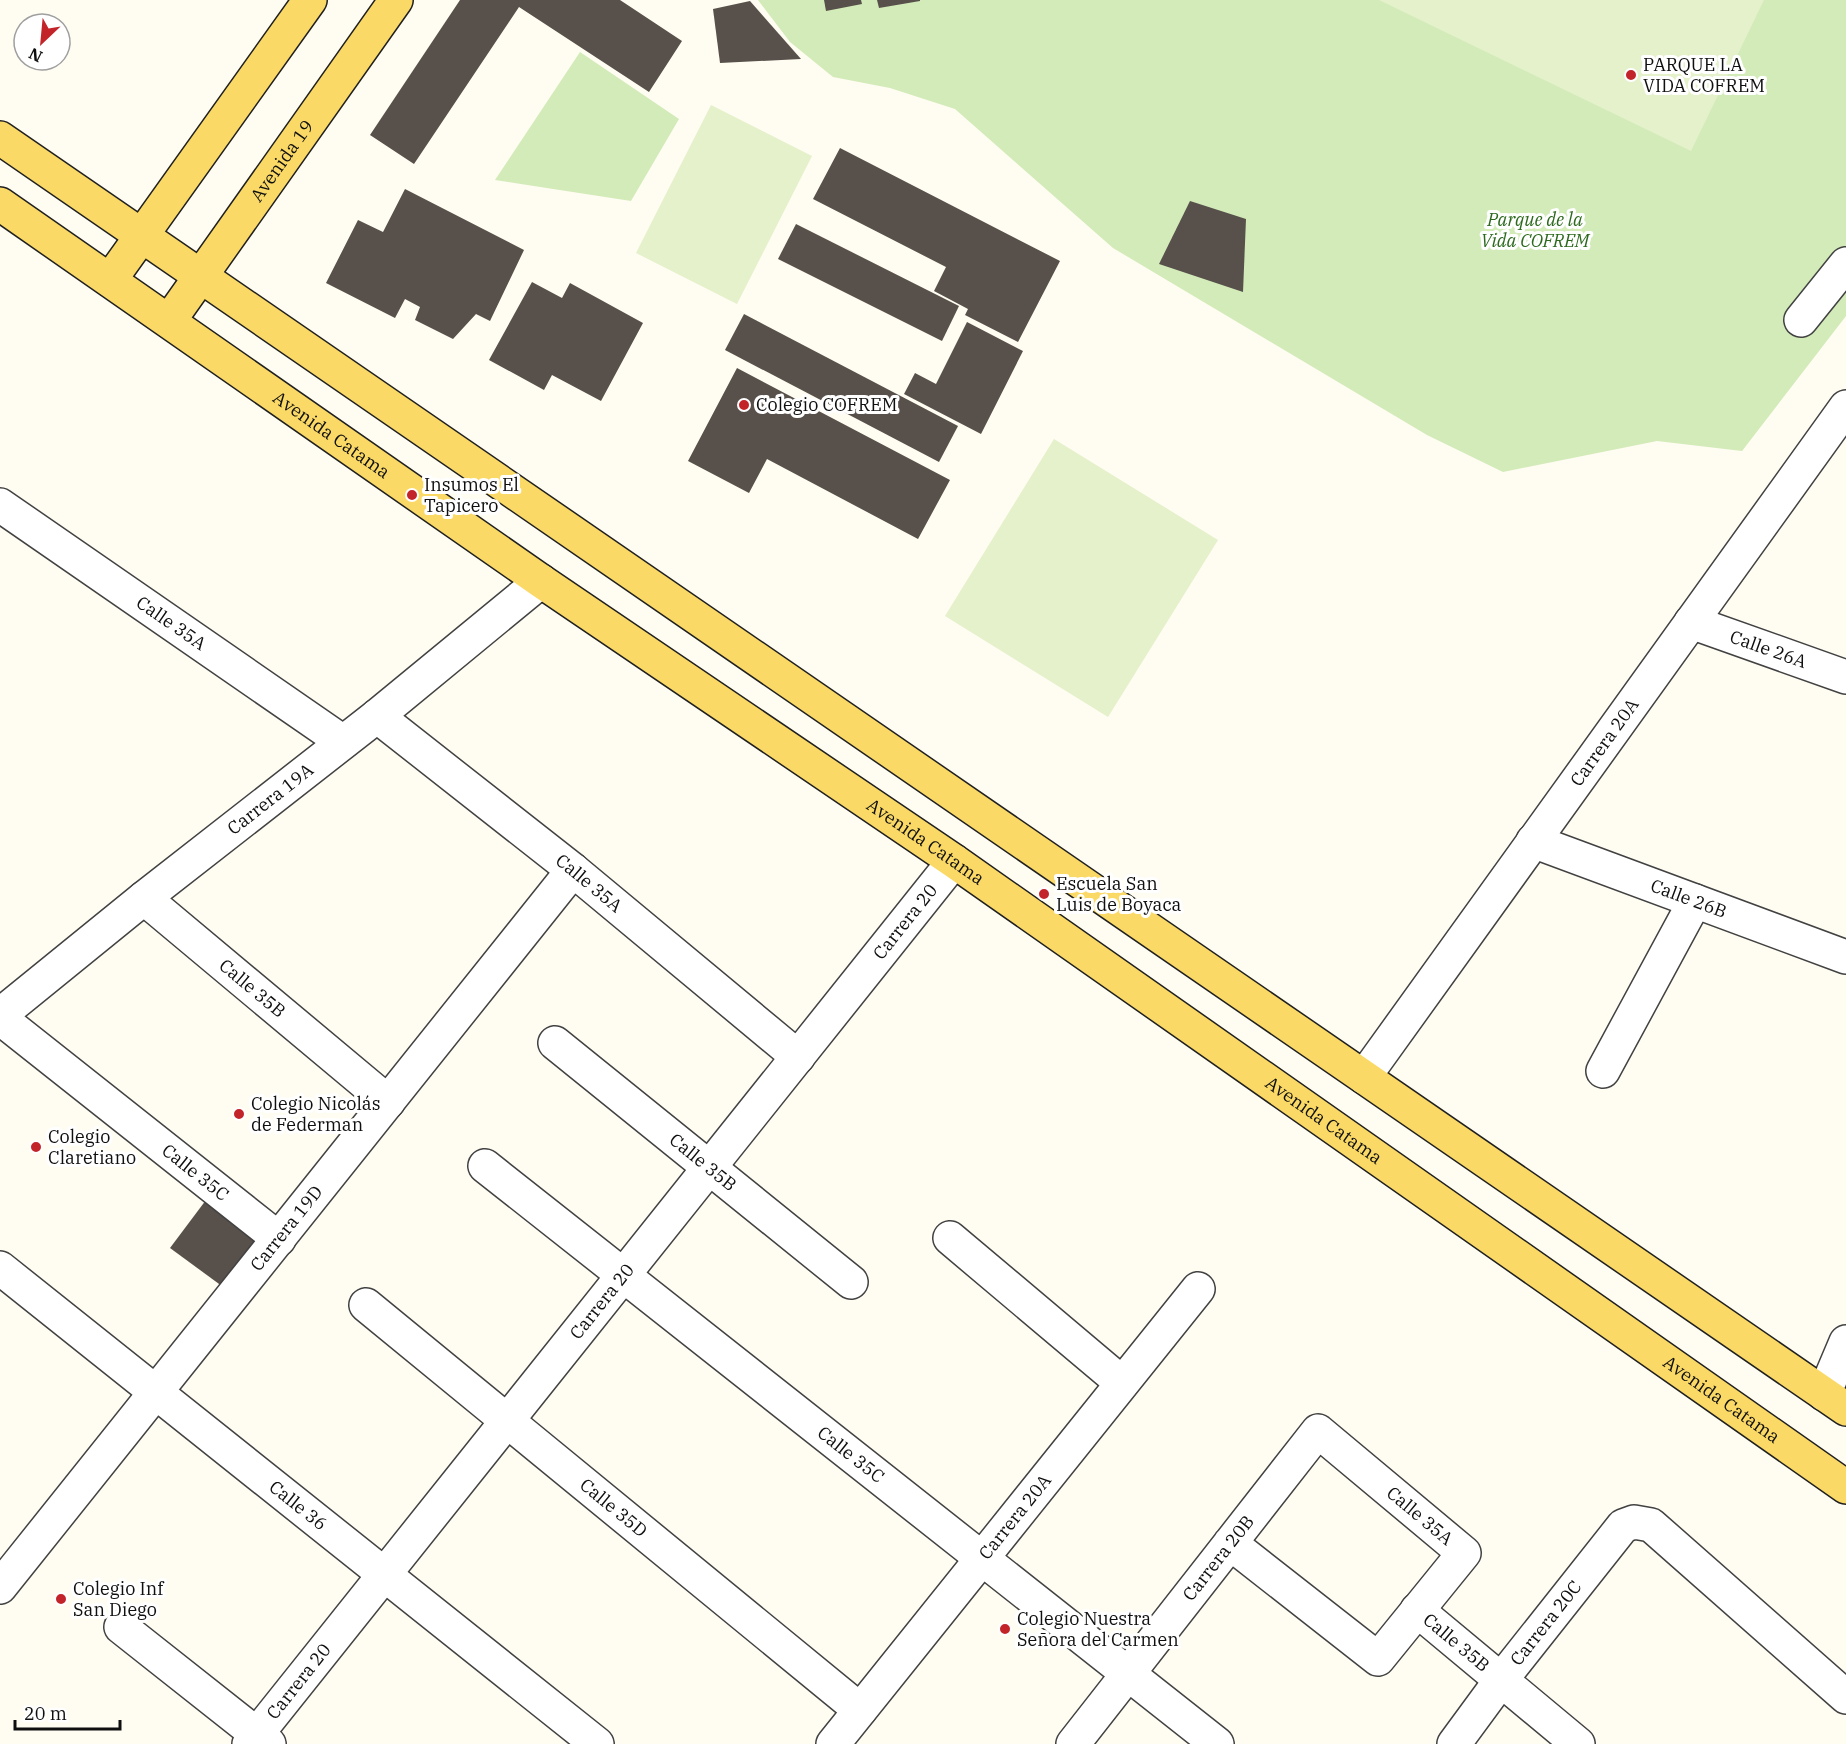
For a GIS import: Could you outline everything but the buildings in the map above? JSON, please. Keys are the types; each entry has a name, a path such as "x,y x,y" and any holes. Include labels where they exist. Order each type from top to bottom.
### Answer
{"main road":[{"path":"110,280 310,0"},
{"name":"Avenida 19","path":"169,321 396,0"},
{"path":"0,138 1835,1401"},
{"name":"Avenida Catama","path":"0,204 541,581 954,861 1846,1487"}],"street":[{"path":"1801,321 1846,264"},
{"name":"Carrera 20A","path":"1364,1077 1845,409"},
{"name":"Calle 35A","path":"0,505 343,742"},
{"name":"Carrera 19A","path":"0,1017 144,898 377,716 541,581"},
{"name":"Calle 26A","path":"1691,622 1846,677"},
{"name":"Calle 35A","path":"377,716 573,870 798,1056"},
{"name":"Calle 26B","path":"1533,841 1846,957"},
{"name":"Carrera 20","path":"258,1741 385,1574 954,861"},
{"name":"Carrera 19D","path":"0,1587 573,870"},
{"name":"Calle 35B","path":"144,898 388,1102"},
{"path":"1603,1071 1695,901"},
{"name":"Calle 35C","path":"0,1017 279,1239"},
{"name":"Calle 35B","path":"555,1043 851,1282"},
{"name":"Calle 35C","path":"485,1166 1217,1744"},
{"path":"950,1238 1122,1383"},
{"name":"Calle 36","path":"4,1280 156,1392 597,1744"},
{"name":"Carrera 20A","path":"833,1744 1198,1289"},
{"name":"Calle 35D","path":"366,1305 860,1710"},
{"path":"1835,1401 1846,1342"},
{"name":"Calle 35A","path":"1318,1431 1464,1553 1417,1610"},
{"name":"Carrera 20B","path":"1073,1744 1318,1431"},
{"name":"Carrera 20C","path":"1454,1744 1501,1680 1623,1526 1634,1522 1651,1525 1846,1697"},
{"name":"Calle 35B","path":"1230,1543 1378,1659 1417,1610 1578,1744"},
{"path":"121,1627 258,1741"}],"green space":[{"name":"Parque de la Vida COFREM","path":"758,0 1846,0 1846,316 1742,451 1657,441 1503,472 1427,435 1113,248 955,109 890,88 833,77 790,42"},
{"name":"PARQUE LA VIDA COFREM","path":"1379,0 1764,0 1691,151"},
{"path":"580,52 679,119 631,201 495,180"},
{"path":"711,105 812,156 737,304 636,253"},
{"path":"1054,439 1218,540 1108,717 945,616"}],"place":[{"name":"PARQUE LA VIDA COFREM","path":"1631,75"},
{"name":"Colegio COFREM","path":"744,405"},
{"name":"Insumos El Tapicero","path":"412,495"},
{"name":"Escuela San Luis de Boyaca","path":"1044,894"},
{"name":"Colegio Nicolás de Federman","path":"239,1114"},
{"name":"Colegio Claretiano","path":"36,1147"},
{"name":"Colegio Inf San Diego","path":"61,1599"},
{"name":"Colegio Nuestra Señora del Carmen","path":"1005,1629"}]}
